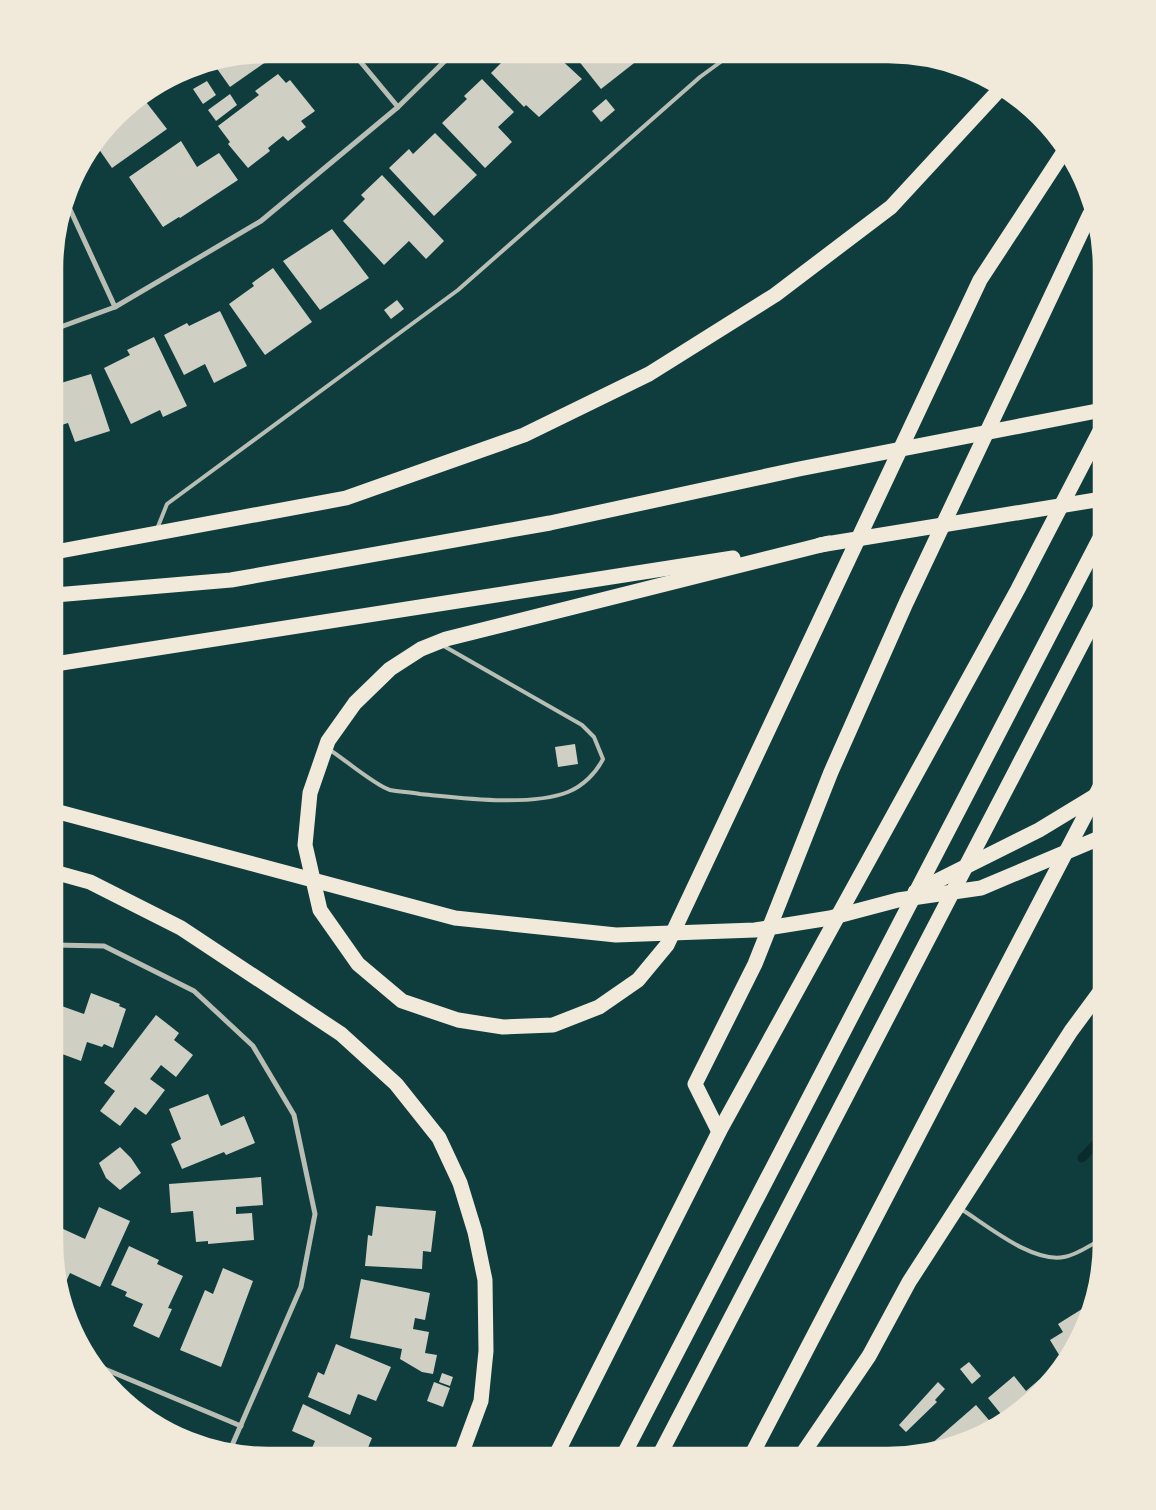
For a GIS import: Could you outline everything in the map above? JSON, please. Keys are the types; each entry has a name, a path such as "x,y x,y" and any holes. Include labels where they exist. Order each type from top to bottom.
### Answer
{"highway":[{"path":"62,551 346,498 524,435 649,374 775,296 891,206 996,93"},
{"path":"829,543 438,642 421,649 390,669 355,704 326,747 310,793 305,845 320,910 358,964 402,1001 458,1020 503,1028 553,1025 599,1007 638,980 667,945 980,280 1061,157"},
{"path":"719,1132 695,1084 755,964 831,772 906,602 1087,220"},
{"path":"62,594 231,580 550,523 799,470 1094,412"},
{"path":"1038,424 1094,415"},
{"path":"560,1448 719,1132 1018,589 1094,442"},
{"path":"62,663 1094,500"},
{"path":"627,1448 1094,549"},
{"path":"663,1448 1094,620"},
{"path":"898,900 1039,830 1094,797"},
{"path":"755,1448 1094,798"},
{"path":"62,813 455,918 616,934 755,930 830,918 898,900 981,888 1094,840"},
{"path":"62,874 90,882 181,928 341,1034 396,1084 438,1138 460,1183 475,1232 485,1280 486,1351 481,1402 463,1448"},
{"path":"805,1448 868,1356 909,1282 1071,1031 1094,1000"}],"street":[{"path":"361,62 398,107"},
{"path":"62,327 116,308 261,222 398,107 444,62"},
{"path":"71,211 116,308"},
{"path":"62,945 104,946 194,991 253,1046 294,1115 315,1214 301,1286 232,1445"},
{"path":"108,1370 241,1426"}],"lane":[{"path":"155,533 167,504 458,290 700,77 720,62"},
{"path":"326,747 388,790 439,796 513,800 543,799 569,792 598,769 603,759 594,737 582,725 438,642"},
{"path":"958,1207 1021,1247 1044,1257 1064,1257 1094,1243"}],"building":[{"path":"265,62 230,87 217,69 228,66"},
{"path":"502,62 564,62 582,79 539,117 526,105 524,107 491,73"},
{"path":"580,62 635,62 601,89"},
{"path":"278,74 286,83 290,80 315,111 301,121 306,127 288,141 283,136 268,148 270,151 248,168 228,144 230,142 218,126 259,95 255,91"},
{"path":"482,79 514,112 498,127 512,142 485,168 442,123 467,99 464,96"},
{"path":"207,81 216,95 203,104 193,89"},
{"path":"230,94 237,105 216,121 208,110"},
{"path":"606,99 615,110 601,122 592,111"},
{"path":"146,102 167,129 112,168 100,150 123,123"},
{"path":"435,133 477,175 434,216 389,168 409,149 413,154"},
{"path":"181,141 197,167 219,153 238,180 163,227 129,177"},
{"path":"382,175 444,241 426,259 409,241 384,265 343,221 365,199 361,195"},
{"path":"332,229 369,278 320,310 283,261"},
{"path":"273,268 312,322 265,355 229,304 254,286 252,283"},
{"path":"397,300 404,309 391,319 384,310"},
{"path":"220,311 247,366 214,383 205,364 184,375 164,335 187,323 189,326"},
{"path":"154,337 187,406 163,417 160,410 131,424 104,368 130,355 127,350"},
{"path":"91,374 110,431 75,442 68,423 62,425 62,383"},
{"path":"575,744 578,764 558,767 555,747"},
{"path":"91,993 120,1004 119,1006 126,1009 113,1048 104,1044 102,1047 87,1042 81,1061 62,1054 62,1006 84,1014"},
{"path":"156,1015 179,1033 174,1040 193,1055 176,1077 161,1065 150,1079 165,1090 146,1115 135,1107 120,1126 100,1111 115,1091 104,1083"},
{"path":"208,1094 221,1126 244,1116 255,1143 226,1155 224,1152 182,1169 171,1144 181,1139 169,1109"},
{"path":"120,1147 131,1158 141,1173 120,1190 106,1178 99,1163"},
{"path":"261,1177 263,1205 236,1207 236,1214 252,1213 254,1240 208,1244 208,1241 196,1242 193,1211 171,1213 169,1184"},
{"path":"376,1206 436,1211 431,1252 423,1251 422,1269 365,1266 368,1235 372,1236"},
{"path":"99,1207 130,1221 100,1287 70,1273 66,1282 62,1228 85,1239"},
{"path":"129,1246 159,1260 157,1264 183,1276 168,1308 172,1309 159,1338 133,1326 143,1304 125,1296 127,1292 111,1285"},
{"path":"223,1268 253,1281 221,1367 180,1350 205,1290 213,1294"},
{"path":"361,1279 430,1293 425,1320 415,1318 413,1329 429,1332 425,1353 437,1355 433,1374 422,1372 400,1359 402,1349 350,1338"},
{"path":"1082,1309 1059,1355 1050,1340 1063,1332 1058,1324"},
{"path":"336,1344 391,1367 376,1401 358,1394 350,1415 308,1397 318,1372 324,1375"},
{"path":"969,1362 981,1376 972,1384 960,1369"},
{"path":"442,1373 453,1377 450,1386 439,1382"},
{"path":"1014,1376 1026,1391 1041,1378 1013,1405 1001,1414 988,1398"},
{"path":"434,1382 450,1388 443,1407 427,1401"},
{"path":"938,1382 945,1389 935,1400 937,1402 906,1432 899,1425"},
{"path":"303,1404 372,1438 368,1448 312,1448 315,1441 292,1431"},
{"path":"976,1405 989,1420 954,1437 933,1442"}],"waterway":[{"path":"1082,1158 1094,1145"}]}
